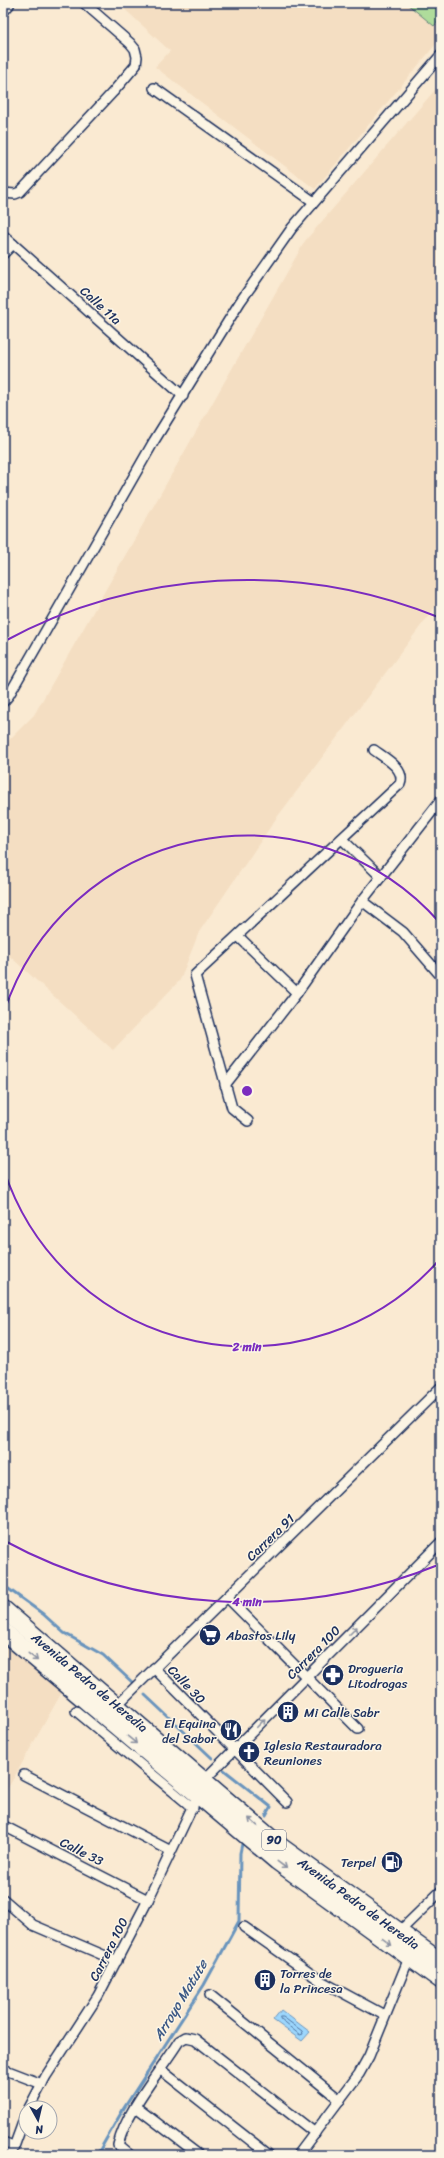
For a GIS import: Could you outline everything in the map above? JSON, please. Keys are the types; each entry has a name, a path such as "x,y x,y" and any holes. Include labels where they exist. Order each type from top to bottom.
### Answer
{"highway":[{"name":"Avenida Pedro de Heredia","path":"3,1609 117,1705 198,1794 281,1847 441,1962"},
{"name":"Avenida Pedro de Heredia","path":"3,1631 277,1861 441,1980"}],"street":[{"path":"3,12 10,5 8,3"},
{"path":"3,193 15,194 20,192 113,92 136,65 137,57 135,49 130,43 84,3"},
{"path":"3,702 9,695 182,396 240,302 292,228 441,55"},
{"path":"154,88 314,202"},
{"name":"Calle 11a","path":"3,235 182,396"},
{"path":"3,254 13,244"},
{"path":"248,1121 232,1108 195,975 400,784 402,777 400,772 374,750"},
{"path":"225,1086 297,992 362,901 441,800"},
{"path":"342,839 381,877"},
{"path":"362,901 403,932 441,976"},
{"path":"238,936 297,992"},
{"name":"Carrera 91","path":"117,1705 441,1386"},
{"name":"Carrera 100","path":"33,2100 98,1996 117,1961 148,1900 198,1794 234,1750 441,1542"},
{"path":"227,1597 358,1729"},
{"name":"Calle 30","path":"154,1668 287,1802"},
{"path":"76,1711 198,1794"},
{"path":"24,1775 171,1851"},
{"name":"Calle 33","path":"4,1826 148,1900"},
{"path":"399,1932 440,1896"},
{"path":"3,1900 33,1925 117,1961"},
{"path":"244,1927 321,1980 384,2015"},
{"path":"303,2153 315,2133 359,2074 409,1958"},
{"path":"210,1995 340,2100"},
{"path":"130,2155 118,2145 120,2137 136,2107 179,2041 186,2037 194,2039 315,2133"},
{"path":"3,2069 42,2084"},
{"path":"161,2070 269,2155"},
{"path":"136,2107 198,2155"},
{"path":"11,2155 18,2134"},
{"path":"3,2142 13,2146"}],"shaded area":[{"path":"118,3 441,3 441,38 315,189 155,67 170,51"},
{"path":"441,83 441,599 275,820 199,932 180,980 113,1050 3,950 3,746 34,715 305,241"},
{"path":"3,1643 62,1692 3,1797"}],"green space":[{"path":"406,3 441,3 441,18 434,26"}],"water":[{"path":"281,2010 310,2032 302,2041 273,2020"}],"waterway":[{"path":"3,1585 43,1614 64,1633 103,1655 133,1683"},
{"path":"145,1695 212,1758"},
{"path":"224,1770 271,1807 266,1816"},
{"name":"Arroyo Matute","path":"97,2155 124,2108 204,1985 239,1921 240,1853 242,1844"}],"place":[{"name":"Abastos Lily","path":"210,1635"},
{"name":"Drogueria Litodrogas","path":"333,1675"},
{"name":"Mi Calle Sabr","path":"288,1712"},
{"name":"El Equina del Sabor","path":"231,1730"},
{"name":"Iglesia Restauradora Reuniones","path":"249,1752"},
{"name":"Terpel","path":"392,1862"},
{"name":"Torres de la Princesa","path":"265,1980"}]}
